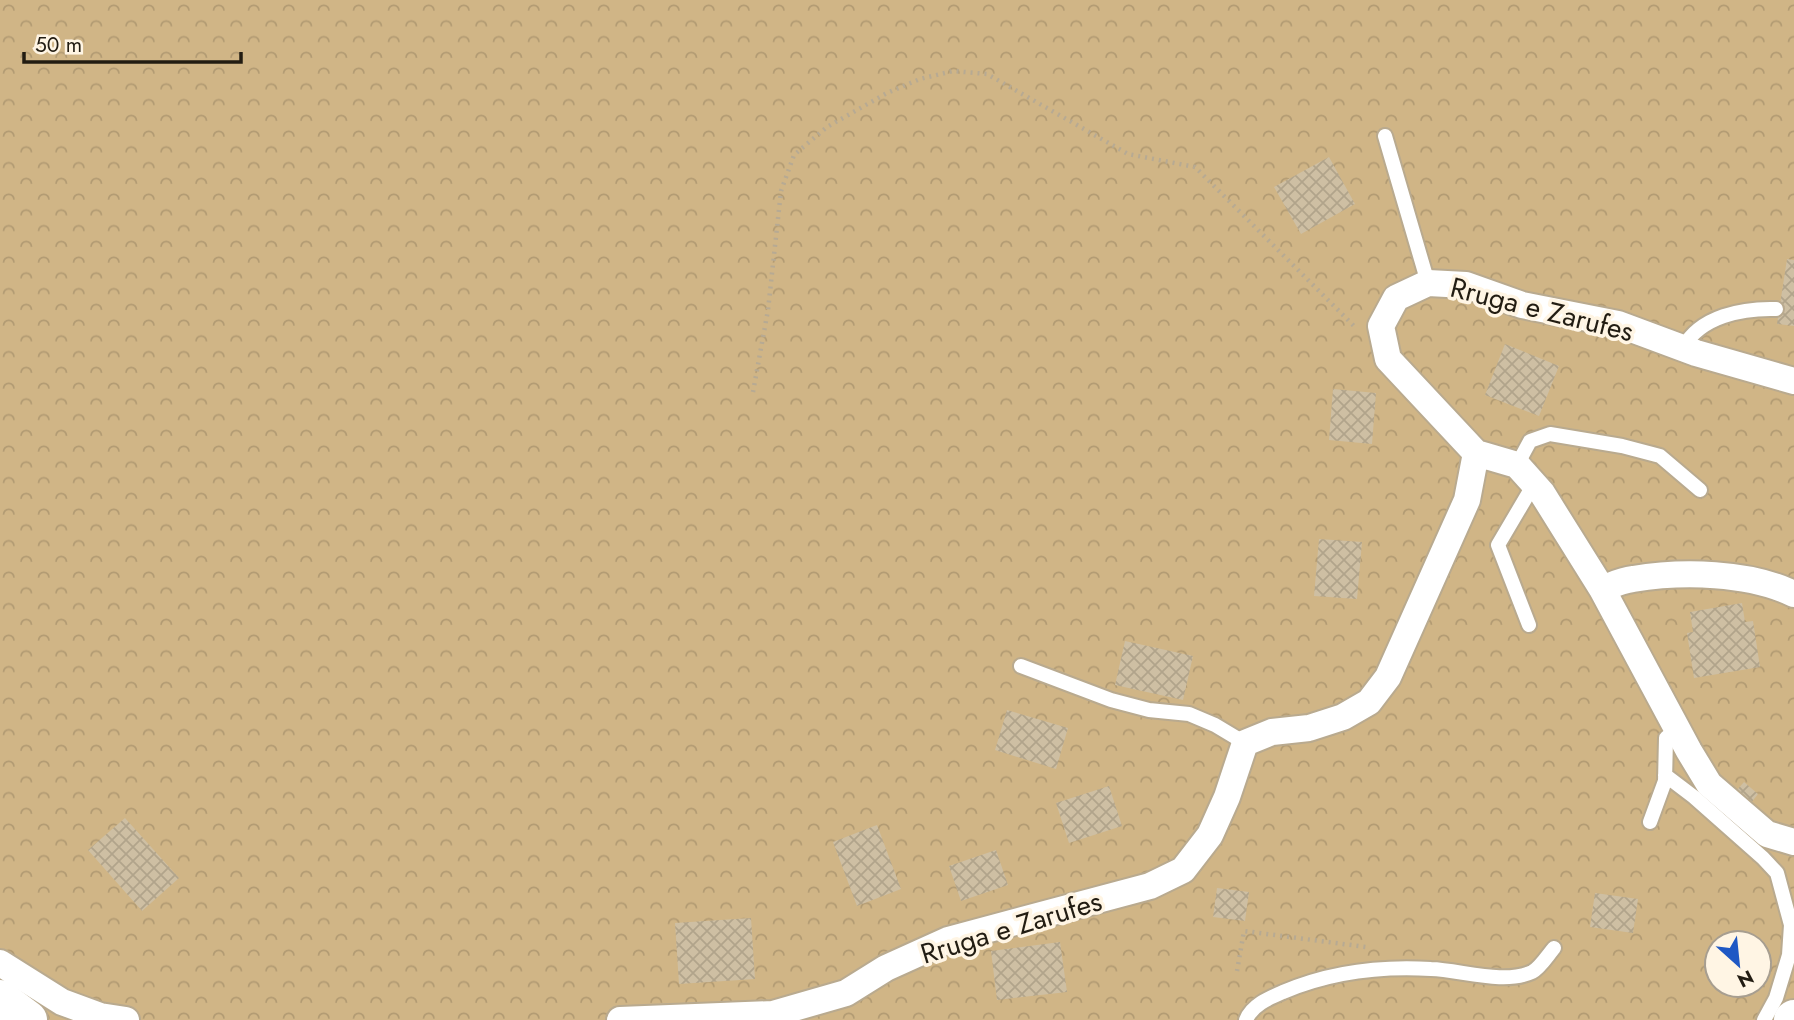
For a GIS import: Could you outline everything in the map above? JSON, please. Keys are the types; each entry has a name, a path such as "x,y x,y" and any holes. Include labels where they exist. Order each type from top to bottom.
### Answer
{"main road":[{"path":"0,999 28,1020"}],"street":[{"name":"Rruga e Zarufes","path":"1388,359 1381,326 1396,298 1428,283 1466,285 1522,305 1618,324 1683,348 1794,381"},
{"path":"1388,359 1476,453 1525,474 1602,589 1676,729 1709,784 1768,834 1794,842"},
{"path":"1245,743 1272,732 1309,728 1343,717 1369,702 1388,677 1467,500 1476,453"},
{"path":"1602,589 1631,579 1682,575 1745,578 1788,587"},
{"name":"Rruga e Zarufes","path":"620,1020 773,1014 846,993 886,968 948,940 1150,886 1183,870 1210,835 1227,797 1245,743"},
{"path":"0,963 62,1002 100,1016 126,1020"}],"lane":[{"path":"1385,136 1428,283"},
{"path":"1683,348 1689,337 1710,322 1730,313 1751,308 1776,309"},
{"path":"1529,625 1498,545 1525,474 1530,441 1550,434 1660,456 1700,490"},
{"path":"1021,666 1111,700 1149,710 1189,713 1215,724 1245,743"},
{"path":"1650,822 1661,797 1665,775 1666,738 1676,729"},
{"path":"1665,775 1704,805 1777,873 1791,925 1789,955 1776,998 1764,1020"},
{"path":"1246,1020 1250,1010 1273,996 1316,980 1383,968 1433,969 1500,977 1534,972 1554,948"}],"path":[{"path":"753,392 768,310 781,191 794,155 827,127 887,93 920,79 953,71 987,74 1128,154 1195,167 1388,359"},
{"path":"1237,971 1244,931 1346,946 1375,947"}],"green space":[{"path":"0,0 1794,0 1794,1020 0,1020"}],"building":[{"path":"1329,157 1355,204 1301,234 1274,187"},
{"path":"1787,259 1794,260 1794,326 1777,324"},
{"path":"1505,344 1559,366 1539,416 1485,395"},
{"path":"1333,389 1376,393 1372,444 1329,440"},
{"path":"1319,539 1362,542 1357,599 1314,596"},
{"path":"1742,603 1745,622 1753,621 1760,667 1694,678 1687,633 1693,632 1690,612"},
{"path":"1125,641 1193,656 1183,700 1115,685"},
{"path":"1007,710 1068,728 1056,769 995,750"},
{"path":"1744,782 1758,794 1751,803 1737,790"},
{"path":"1109,786 1122,826 1069,843 1056,803"},
{"path":"125,818 179,878 142,911 88,850"},
{"path":"877,825 901,889 857,906 833,842"},
{"path":"996,850 1008,885 961,901 949,866"},
{"path":"1217,888 1249,892 1245,921 1213,917"},
{"path":"1595,893 1638,899 1633,933 1590,927"},
{"path":"751,918 755,979 679,984 675,923"},
{"path":"1060,942 1067,992 997,1000 991,951"}]}
